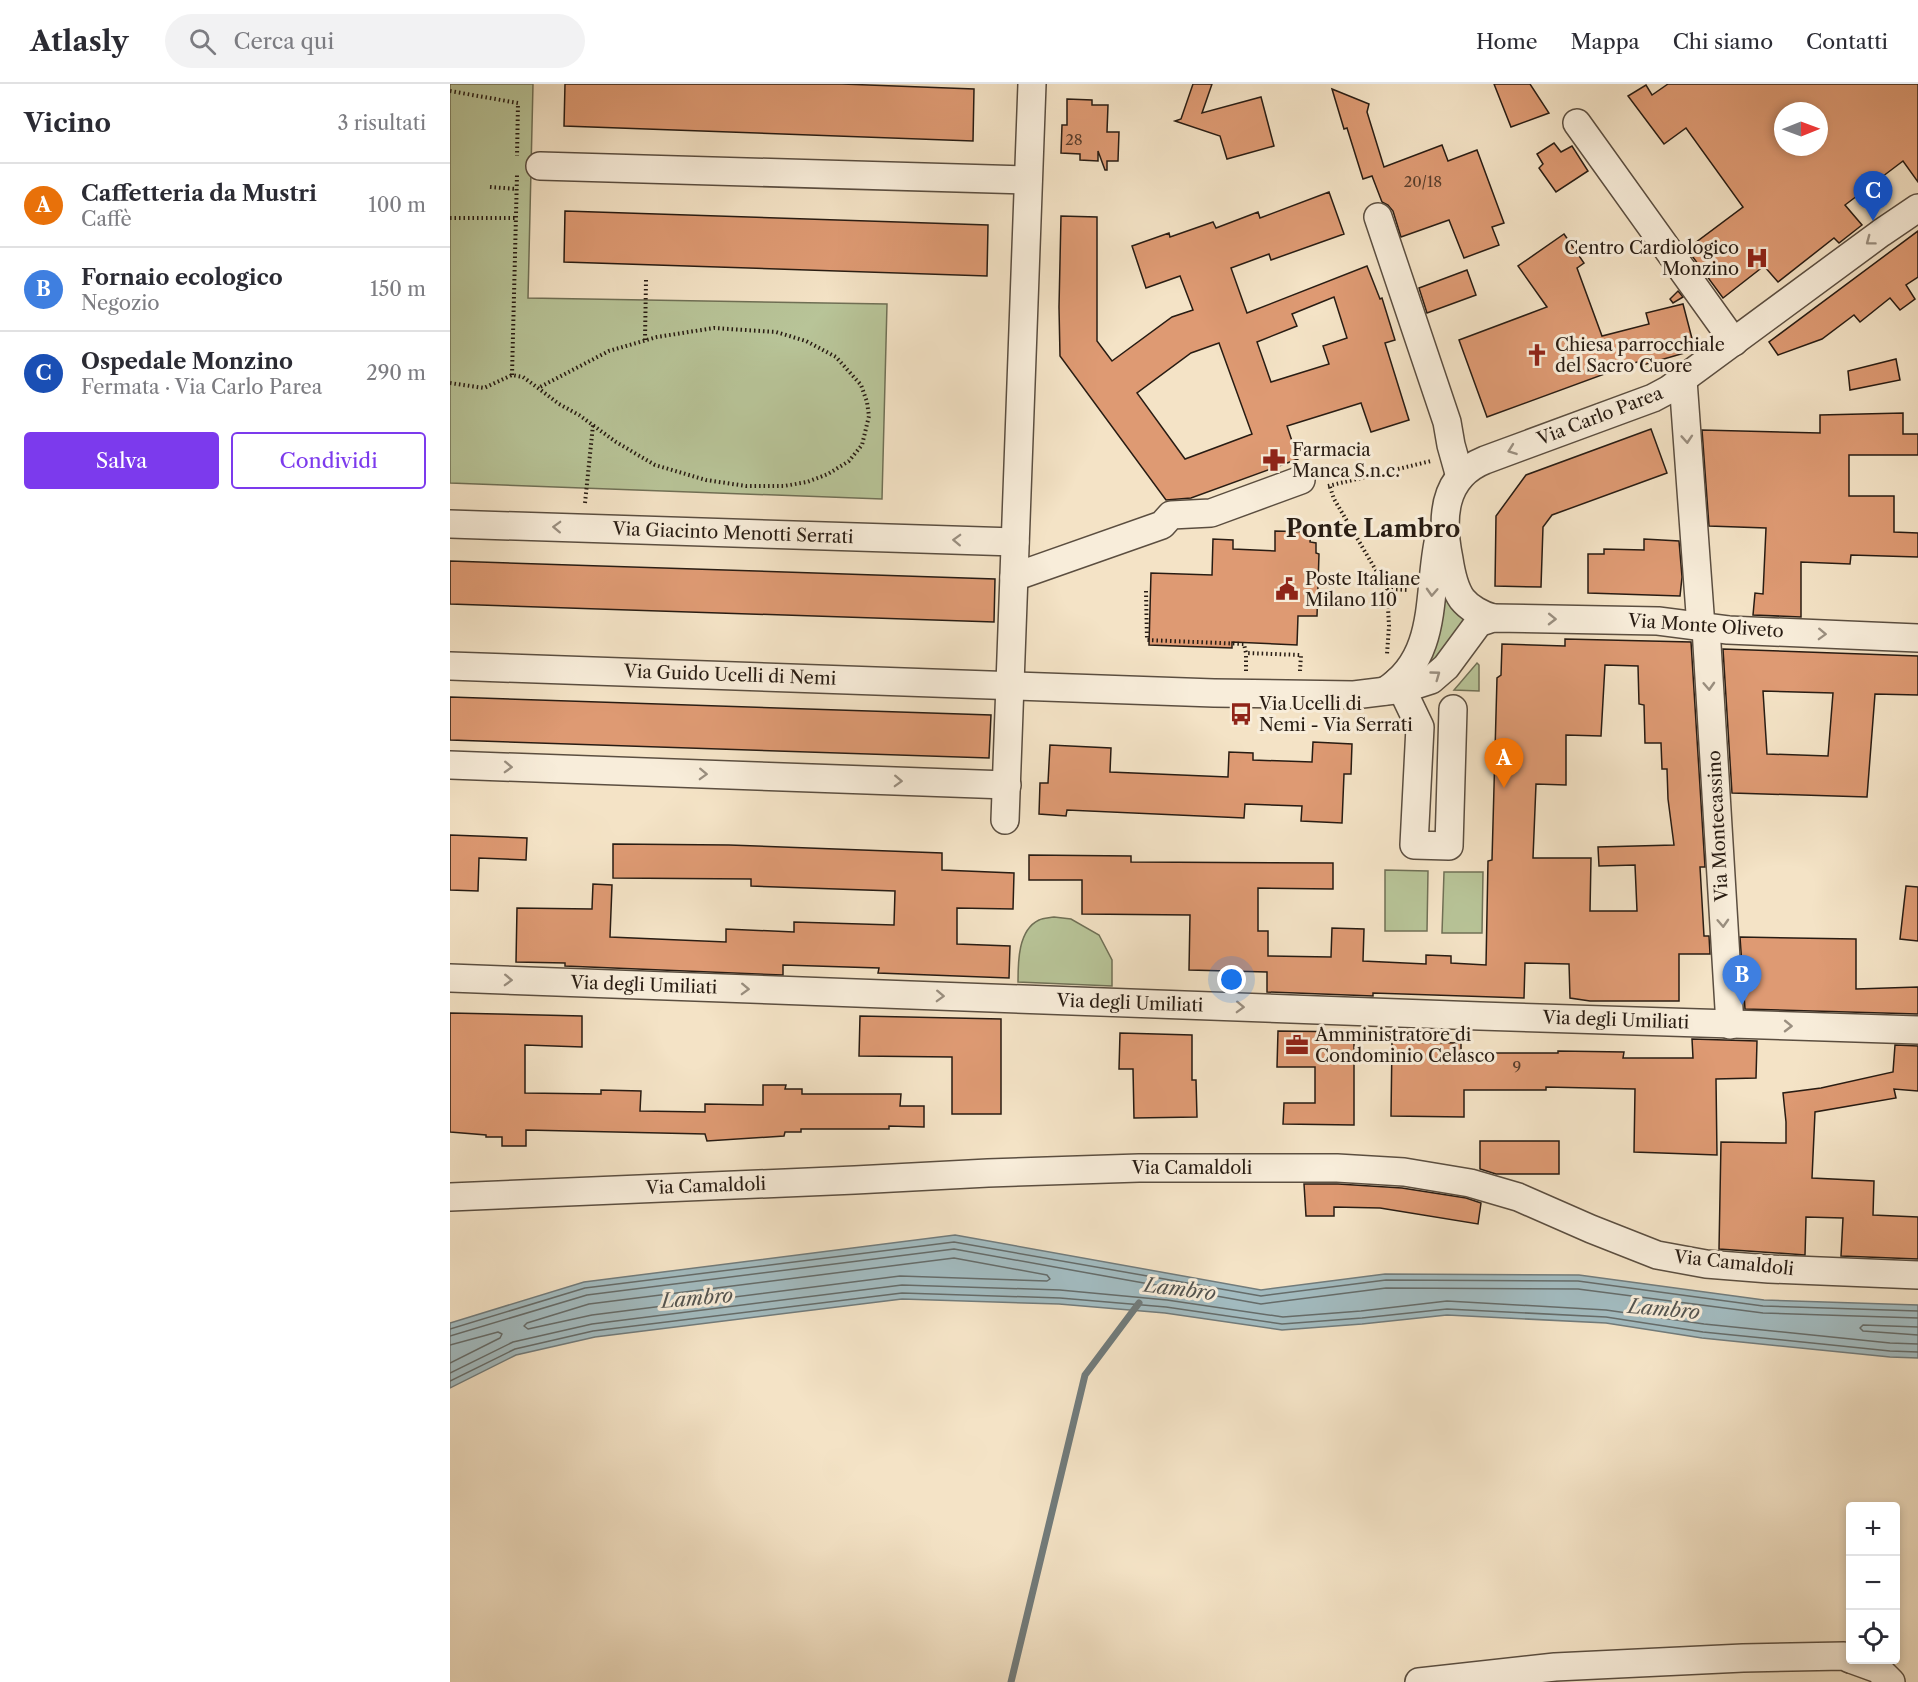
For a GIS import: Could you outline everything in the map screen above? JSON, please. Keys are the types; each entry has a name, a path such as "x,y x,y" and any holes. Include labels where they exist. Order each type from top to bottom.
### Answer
{"street":[{"path":"1005,820 1032,84"},
{"path":"1577,123 1734,342"},
{"path":"540,166 1028,180"},
{"name":"Via Carlo Parea","path":"1493,618 1470,607 1459,594 1447,552 1445,513 1449,495 1466,470 1480,462 1653,398 1683,381 1881,233 1918,208"},
{"path":"1378,218 1447,422 1460,477"},
{"name":"Via Montecassino","path":"1683,381 1704,627 1730,1025"},
{"path":"1014,577 1162,525 1171,515 1211,513 1301,480"},
{"path":"1420,727 1453,718 1449,846 1414,845 1420,727 1392,682 1412,663 1427,630 1432,574 1445,513"},
{"name":"Via Giacinto Menotti Serrati","path":"450,524 1015,542"},
{"name":"Via Monte Oliveto","path":"1493,618 1658,621 1728,630 1918,638"},
{"name":"Via Guido Ucelli di Nemi","path":"450,666 1214,693 1336,695 1392,682 1424,683 1437,676 1446,667 1477,625 1493,618"},
{"path":"450,765 1007,785"},
{"name":"Via degli Umiliati","path":"450,978 1918,1030"},
{"name":"Via Camaldoli","path":"450,1197 1139,1168 1337,1168 1404,1172 1470,1183 1518,1197 1657,1255 1706,1264 1769,1269 1918,1275"},
{"path":"1419,1682 1556,1667 1743,1658 1846,1657"},
{"path":"1865,1664 1878,1669 1892,1682"}],"path":[{"path":"450,91 518,103 512,375"},
{"path":"490,187 516,189"},
{"path":"450,219 516,218"},
{"path":"645,340 646,280"},
{"path":"450,383 484,388 512,375 523,377 538,388 593,425 616,442 655,465 706,480 746,486 784,486 807,482 828,474 849,461 862,445 869,416 861,386 836,357 806,341 776,332 714,328 645,340 609,351 538,388"},
{"path":"585,503 593,425"},
{"path":"1301,480 1329,487 1437,459"},
{"path":"1329,487 1387,589 1392,682"},
{"path":"1387,589 1412,590"},
{"path":"1146,591 1147,640 1244,644 1246,672"},
{"path":"1246,653 1301,655 1300,673"}],"green space":[{"path":"450,84 533,84 528,298 887,304 882,499 450,483"},
{"path":"1448,595 1470,617 1439,663 1424,667 1441,596"},
{"path":"1477,663 1479,665 1479,691 1454,690"},
{"path":"1385,870 1428,871 1427,931 1385,931"},
{"path":"1444,872 1483,872 1482,933 1442,933"},
{"path":"1054,917 1071,919 1099,935 1112,960 1112,986 1018,982 1021,947 1027,931 1039,920"}],"water":[{"name":"Lambro","path":"955,1235 1261,1290 1385,1274 1579,1275 1764,1300 1918,1305 1918,1358 1702,1338 1606,1323 1447,1315 1282,1330 1165,1313 1059,1304 902,1299 595,1337 516,1355 450,1388 450,1323 584,1282"}],"building":[{"path":"565,84 842,84 974,89 973,141 564,126"},
{"path":"1193,84 1212,84 1202,113 1261,97 1274,146 1227,159 1220,136 1175,121 1181,119"},
{"path":"1494,84 1530,84 1549,113 1511,127"},
{"name":"Centro Cardiologico Monzino","path":"1668,84 1918,84 1918,182 1903,161 1845,205 1862,225 1839,243 1834,238 1778,282 1764,266 1723,298 1687,249 1743,207 1686,128 1664,144 1628,96 1646,85 1652,95"},
{"path":"1332,89 1369,104 1367,112 1384,167 1442,145 1448,161 1477,150 1504,223 1492,227 1499,245 1464,258 1449,220 1401,237 1393,211 1382,202 1372,176 1363,179"},
{"path":"1067,99 1092,100 1092,105 1108,105 1107,132 1119,132 1118,161 1107,161 1107,170 1105,170 1098,151 1098,161 1080,160 1080,154 1061,153 1062,125 1067,125"},
{"path":"1554,143 1561,152 1572,146 1588,171 1556,192 1539,168 1543,164 1537,154"},
{"path":"1329,192 1344,234 1271,260 1269,254 1231,268 1247,313 1367,266 1380,299 1382,298 1395,340 1385,343 1409,420 1371,432 1361,403 1287,426 1298,459 1191,498 1166,500 1060,356 1061,216 1097,217 1097,341 1112,361 1172,317 1193,310 1180,276 1146,288 1132,246 1169,233 1170,237 1213,222 1216,228 1258,212 1260,218","holes":["1334,297 1347,338 1323,346 1329,364 1271,382 1257,342 1297,326 1292,314","1219,343 1252,434 1185,459 1137,393 1191,353"]},
{"path":"565,211 988,225 987,276 564,262"},
{"path":"1918,231 1918,277 1906,285 1915,299 1900,310 1890,298 1860,322 1854,315 1822,339 1778,355 1769,342"},
{"name":"Chiesa parrocchiale del Sacro Cuore","path":"1564,234 1584,263 1577,268 1602,336 1649,324 1646,313 1683,304 1695,350 1643,365 1637,362 1487,417 1459,340 1547,307 1518,266"},
{"path":"1467,270 1476,295 1427,313 1419,288"},
{"path":"1678,291 1683,297 1673,303 1670,299"},
{"path":"1896,359 1900,380 1850,390 1848,371"},
{"path":"1903,413 1903,434 1918,434 1918,455 1849,455 1849,496 1894,496 1894,532 1918,533 1918,557 1851,555 1850,564 1801,562 1801,617 1753,615 1755,593 1763,594 1766,528 1709,526 1702,430 1820,433 1820,415"},
{"path":"1651,429 1667,473 1552,515 1543,527 1541,587 1495,586 1496,516 1526,475"},
{"path":"1275,531 1311,532 1310,542 1316,543 1316,553 1319,554 1317,616 1298,616 1297,645 1232,642 1232,648 1149,645 1151,573 1212,575 1213,539 1233,540 1233,549 1275,551"},
{"path":"1644,539 1679,541 1682,577 1680,596 1588,593 1588,554 1604,554 1604,549 1644,550"},
{"path":"450,561 995,579 994,622 450,604"},
{"path":"1565,639 1691,642 1705,867 1700,867 1704,936 1709,936 1710,954 1679,954 1679,1001 1590,1001 1570,998 1569,964 1525,963 1524,998 1267,992 1267,972 1189,970 1190,915 1082,914 1082,880 1029,880 1029,855 1131,856 1131,862 1333,863 1333,889 1258,888 1258,931 1268,931 1268,956 1331,957 1332,928 1364,929 1363,961 1426,964 1426,955 1451,956 1451,963 1486,965 1488,861 1492,860 1497,678 1501,675 1502,644 1565,646","holes":["1605,665 1638,666 1639,704 1644,705 1645,743 1661,743 1662,769 1667,769 1674,845 1598,847 1599,866 1635,865 1637,911 1590,911 1591,858 1533,858 1536,784 1566,785 1566,735 1601,736"]},
{"path":"1723,649 1918,656 1918,695 1875,694 1867,797 1732,793","holes":["1763,691 1833,693 1828,756 1767,754"]},
{"path":"450,697 991,715 989,758 450,740"},
{"path":"1313,742 1352,744 1351,774 1344,774 1342,823 1301,821 1302,806 1245,804 1244,818 1067,810 1066,816 1039,814 1040,783 1048,783 1050,745 1111,748 1110,772 1228,777 1229,752 1253,753 1253,760 1312,762"},
{"path":"450,835 527,838 526,860 479,858 478,891 450,890"},
{"path":"613,844 729,845 942,853 942,870 1014,873 1013,909 957,908 957,944 1010,946 1009,978 878,973 879,968 783,965 783,975 516,962 517,908 592,909 593,884 612,885 610,937 726,942 726,929 794,932 794,922 894,925 895,891 751,886 751,879 613,878"},
{"path":"1906,886 1918,887 1918,941 1900,939"},
{"path":"1740,937 1856,939 1856,989 1918,987 1918,1014 1745,1009"},
{"path":"450,1013 582,1016 582,1047 525,1045 525,1093 601,1094 601,1090 641,1091 640,1111 705,1112 705,1104 763,1105 763,1085 786,1085 785,1089 802,1089 802,1094 901,1094 900,1106 924,1106 924,1127 801,1129 801,1132 785,1132 784,1136 707,1141 705,1134 526,1130 526,1146 502,1146 502,1137 450,1132"},
{"path":"860,1016 1001,1019 1001,1114 952,1114 952,1057 859,1056"},
{"path":"1278,1031 1354,1032 1354,1125 1283,1124 1284,1103 1315,1103 1315,1067 1277,1067"},
{"path":"1120,1033 1192,1035 1192,1080 1196,1080 1197,1117 1134,1118 1133,1069 1119,1069"},
{"path":"1692,1039 1757,1041 1756,1078 1716,1079 1717,1155 1634,1152 1635,1089 1546,1087 1546,1090 1464,1090 1464,1117 1391,1116 1392,1042 1461,1043 1461,1053 1624,1052 1623,1058 1693,1058"},
{"path":"1895,1045 1918,1046 1918,1091 1894,1089 1896,1098 1815,1112 1812,1178 1874,1181 1873,1215 1918,1217 1918,1259 1841,1256 1843,1218 1806,1217 1805,1255 1719,1249 1721,1142 1786,1143 1783,1093 1821,1088 1893,1072"},
{"path":"1480,1141 1559,1141 1559,1174 1496,1174 1480,1169"},
{"path":"1304,1184 1402,1188 1466,1198 1481,1203 1478,1224 1380,1208 1334,1207 1334,1216 1306,1216"}],"waterway":[{"name":"Lambro","path":"1011,1682 1085,1375 1139,1303"}],"place":[{"name":"Ospedale Monzino","path":"1873,221"},
{"name":"Centro Cardiologico Monzino","path":"1757,258"},
{"name":"Chiesa parrocchiale del Sacro Cuore","path":"1537,355"},
{"name":"Farmacia Manca S.n.c.","path":"1274,460"},
{"name":"Poste Italiane Milano 110","path":"1287,589"},
{"name":"Via Ucelli di Nemi - Via Serrati","path":"1241,714"},
{"name":"Caffetteria da Mustri","path":"1504,788"},
{"name":"Fornaio ecologico","path":"1742,1005"},
{"name":"Amministratore di Condominio Celasco","path":"1297,1045"}],"district":[{"name":"Ponte Lambro","path":"1373,528"}]}
